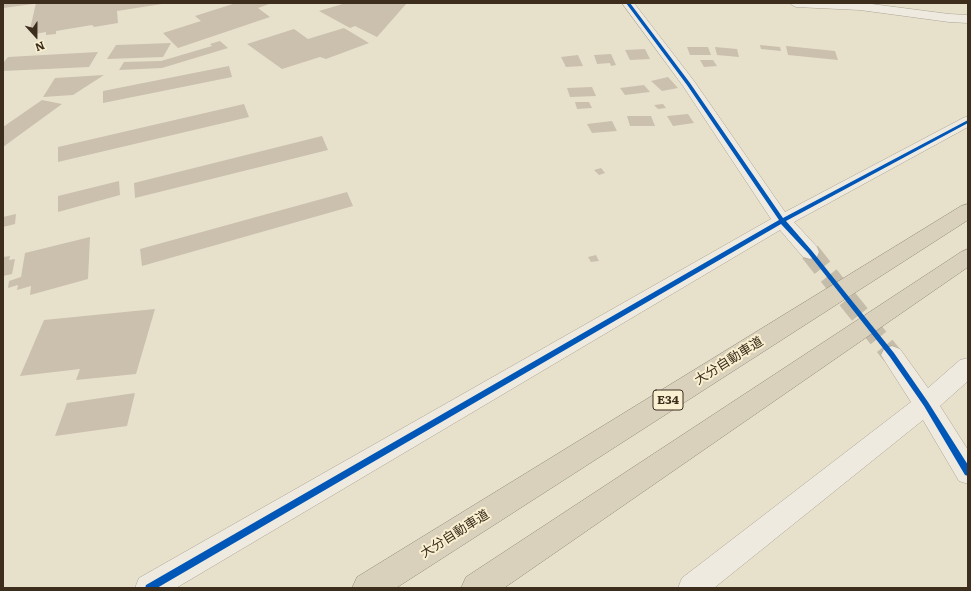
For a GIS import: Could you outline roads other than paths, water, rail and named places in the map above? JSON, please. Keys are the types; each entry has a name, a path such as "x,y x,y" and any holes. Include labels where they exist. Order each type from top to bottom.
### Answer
{"highway":[{"name":"大分自動車道","path":"368,588 968,211"},
{"path":"477,588 968,257"}],"street":[{"path":"628,3 689,84 782,221 810,252"},
{"path":"796,3 860,6 949,18 968,19"},
{"path":"150,588 782,221 968,121"},
{"path":"892,356 926,404 968,472"},
{"path":"692,588 926,404 968,367"}],"tunnel":[{"path":"810,252 892,355"}]}
